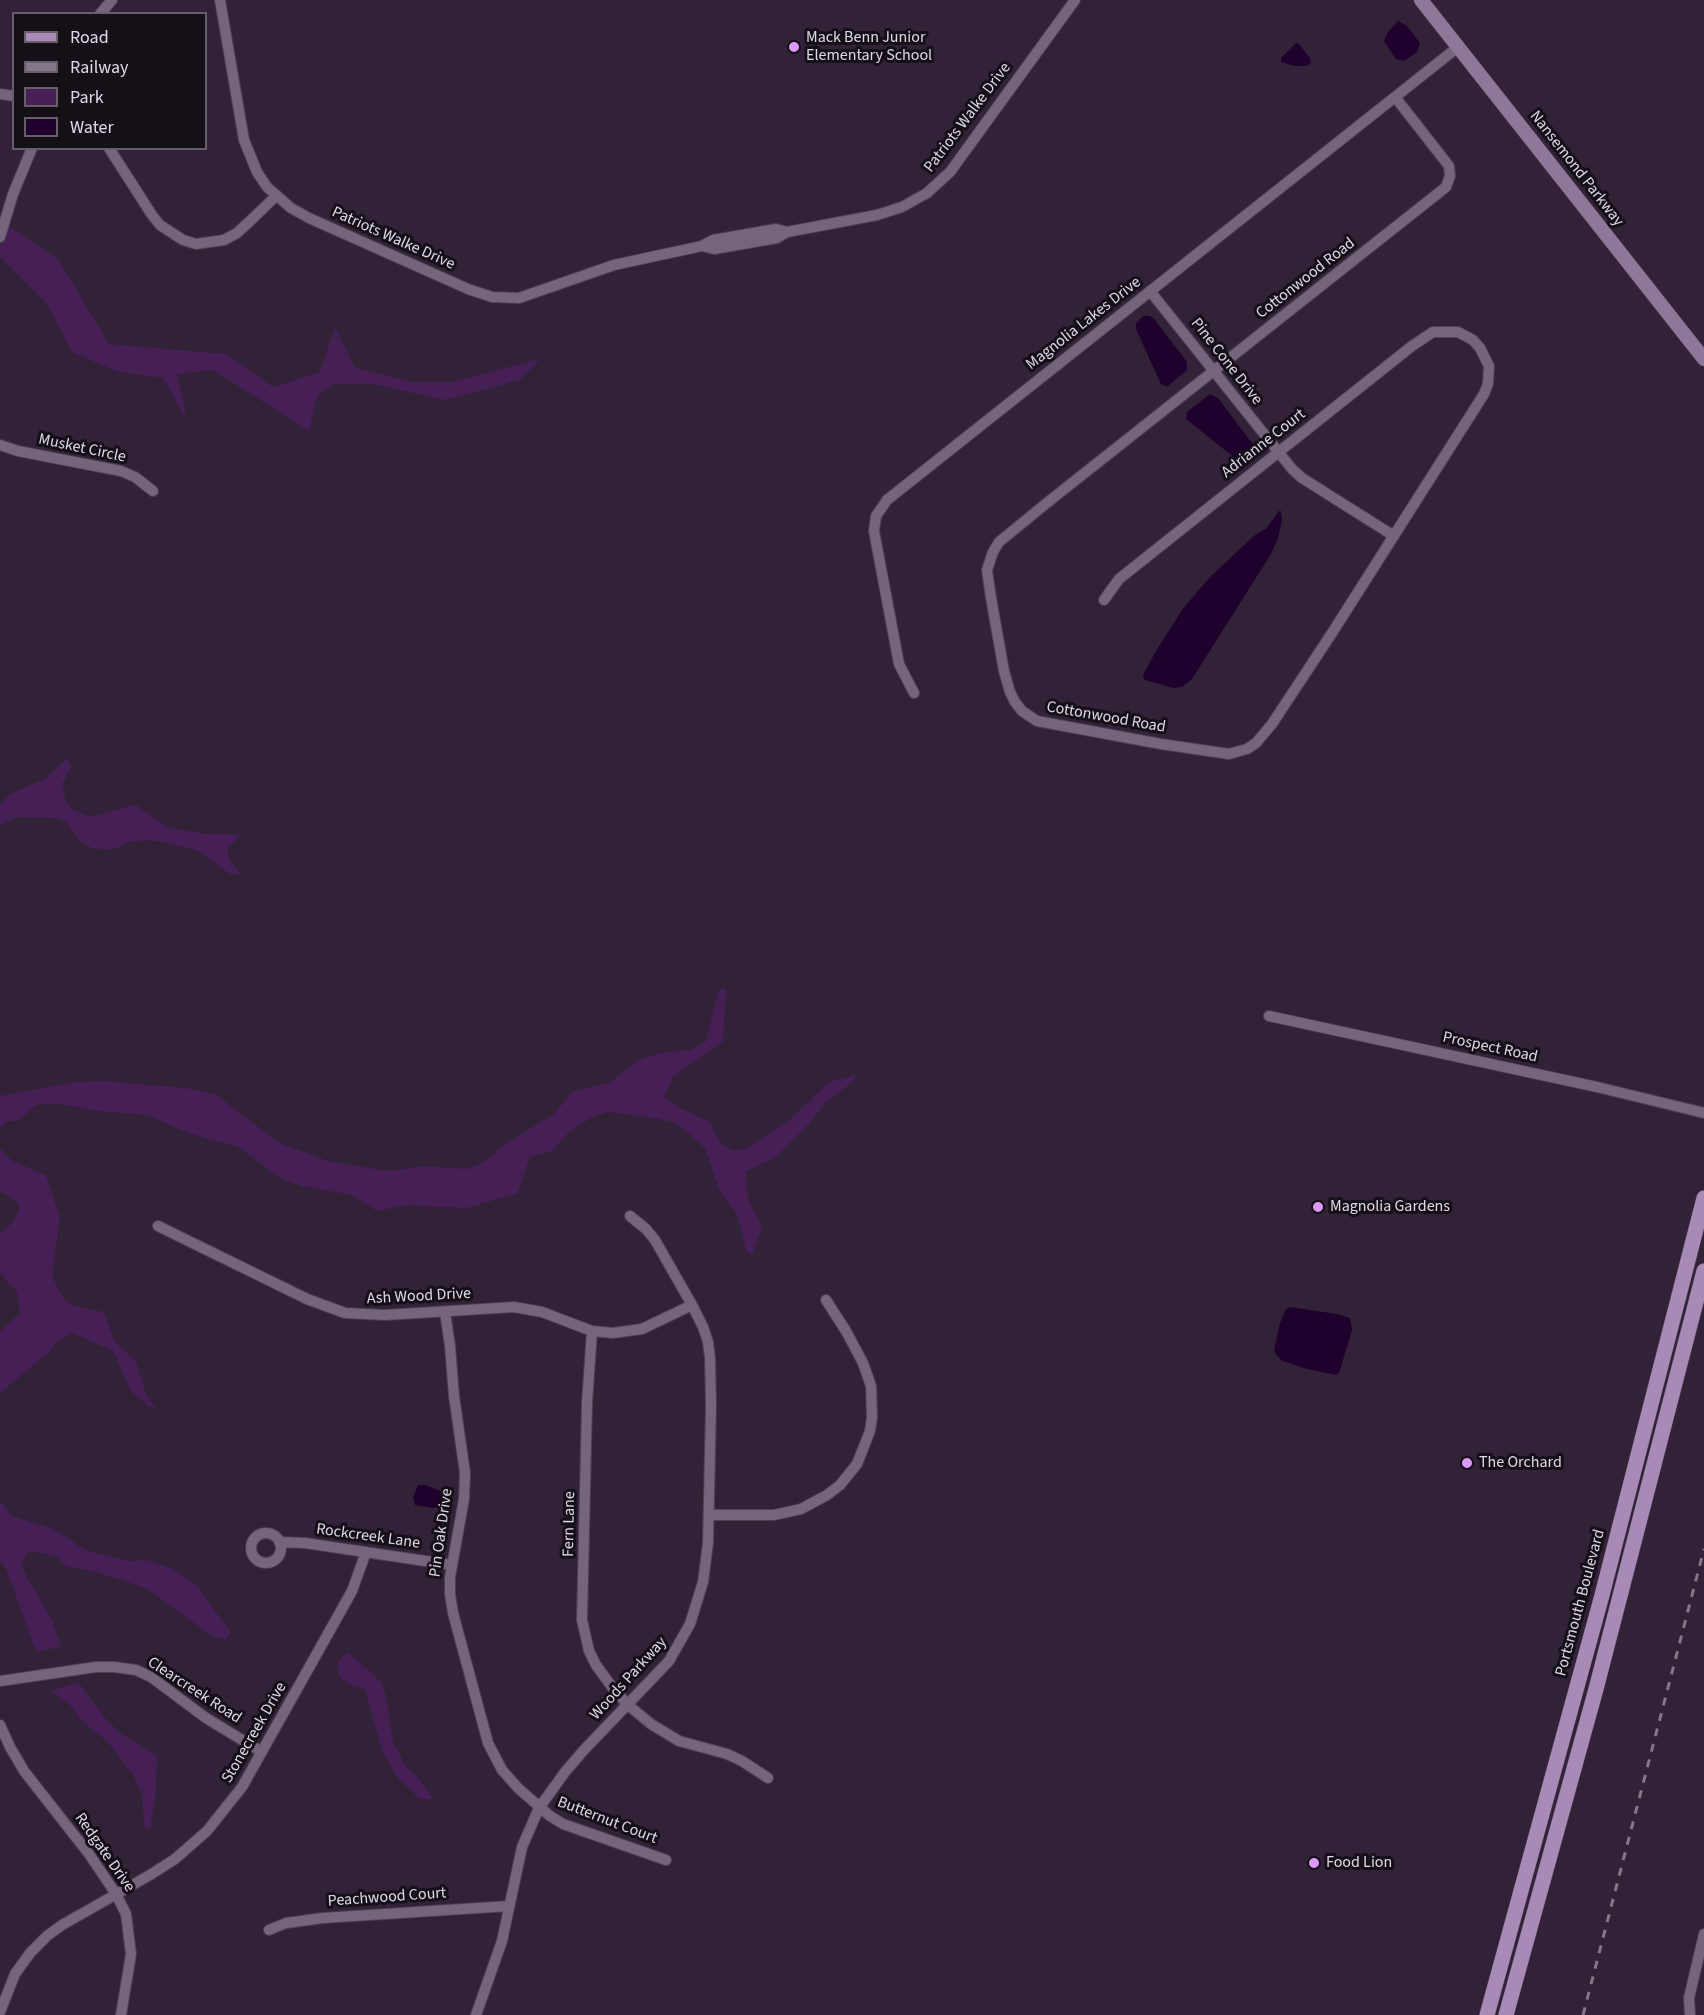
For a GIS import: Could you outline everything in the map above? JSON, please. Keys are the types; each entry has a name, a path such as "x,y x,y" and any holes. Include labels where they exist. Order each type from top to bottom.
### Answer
{"main road":[{"name":"Nansemond Parkway","path":"1421,0 1704,358"},
{"name":"Portsmouth Boulevard","path":"1487,2015 1616,1540 1704,1198"},
{"path":"1506,2015 1704,1271"}],"street":[{"path":"102,12 112,0"},
{"name":"Patriots Walke Drive","path":"220,0 244,140 257,172 276,196 309,218 468,289 492,297 519,298 614,265 702,246 712,240 776,229 787,232 889,212 908,204 927,193 950,172 1075,0"},
{"name":"Magnolia Lakes Drive","path":"914,693 899,664 874,531 874,522 880,510 894,493 1458,47"},
{"name":"Cottonwood Road","path":"1395,97 1449,166 1450,176 1446,187 999,542 987,570 1010,692 1022,711 1037,721 1229,754 1247,749 1261,738 1484,394 1488,384 1489,366 1480,348 1467,336 1454,331"},
{"path":"0,237 13,194 31,150"},
{"path":"110,150 152,215 165,229 183,240 196,244 224,240 243,228 276,196"},
{"name":"Pine Cone Drive","path":"1150,291 1278,452 1302,478 1394,536"},
{"name":"Adrianne Court","path":"1104,600 1119,579 1421,339 1433,332 1454,331"},
{"name":"Musket Circle","path":"0,445 18,451 122,471 135,477 153,491"},
{"name":"Prospect Road","path":"1269,1016 1597,1087 1704,1113"},
{"name":"Woods Parkway","path":"476,2015 502,1941 522,1847 539,1808 565,1772 669,1661 690,1624 705,1574 709,1515 710,1358 704,1327 655,1240 630,1216"},
{"name":"Ash Wood Drive","path":"158,1226 330,1309 357,1315 508,1307 528,1309 592,1331 613,1334 642,1329 692,1305"},
{"path":"709,1515 774,1515 801,1509 834,1490 857,1464 870,1431 871,1386 863,1363 826,1300"},
{"name":"Pin Oak Drive","path":"445,1312 465,1473 462,1518 452,1564 450,1594 453,1613 488,1743 502,1770 539,1808"},
{"name":"Fern Lane","path":"592,1331 587,1403 582,1620 587,1643 596,1665 628,1705 670,1737 727,1754 768,1778"},
{"path":"1667,1344 1684,1347"},
{"path":"1616,1540 1633,1544"},
{"name":"Rockcreek Lane","path":"279,1542 304,1543 452,1564"},
{"name":"Stonecreek Drive","path":"0,2012 15,1974 30,1953 62,1924 175,1859 207,1831 242,1787 262,1752 352,1591 366,1552"},
{"name":"Clearcreek Road","path":"0,1681 96,1667 114,1666 136,1670 151,1677 206,1718 262,1752"},
{"name":"Redgate Drive","path":"0,1725 24,1771 89,1854 116,1893 126,1914 131,1954 121,2015"},
{"name":"Butternut Court","path":"539,1808 563,1824 666,1860"},
{"name":"Peachwood Court","path":"269,1930 286,1923 323,1918 509,1906"},
{"path":"1690,2015 1689,1998 1704,1936"}],"green space":[{"path":"0,220 59,260 109,344 226,354 273,387 320,372 335,327 355,368 413,382 452,382 540,359 520,380 445,400 373,384 334,384 318,394 309,431 213,370 177,374 187,421 163,378 116,371 72,352 47,304 0,257"},
{"path":"66,759 72,767 62,784 66,802 72,809 90,817 136,805 169,828 206,834 242,834 228,848 228,858 240,874 230,874 197,850 169,843 149,840 129,842 112,850 92,848 83,844 65,821 56,818 16,817 0,826 0,804 10,794 45,779"},
{"path":"719,989 726,989 723,1041 673,1077 664,1097 682,1109 710,1122 720,1143 733,1150 747,1148 791,1119 829,1082 856,1075 853,1082 827,1101 807,1126 775,1158 746,1171 748,1200 762,1226 752,1255 746,1250 737,1214 719,1190 705,1148 678,1124 656,1118 607,1112 592,1117 567,1134 552,1151 530,1157 518,1193 467,1208 407,1205 377,1211 352,1195 302,1186 280,1178 238,1147 188,1133 148,1115 97,1111 59,1104 36,1105 19,1120 5,1122 0,1129 0,1096 69,1083 102,1081 186,1088 215,1094 279,1143 328,1161 387,1171 425,1166 467,1169 484,1162 505,1144 554,1114 573,1091 609,1083 639,1060 660,1053 690,1050 706,1041"},
{"path":"0,1148 12,1161 46,1175 60,1217 52,1276 62,1296 73,1306 104,1312 114,1341 136,1361 147,1396 156,1408 148,1406 131,1391 113,1351 73,1333 59,1340 50,1351 0,1393 0,1331 20,1313 17,1292 0,1273 0,1234 12,1223 20,1210 17,1202 0,1192"},
{"path":"0,1501 12,1516 54,1529 85,1550 128,1561 147,1560 173,1569 198,1587 231,1633 226,1639 212,1636 146,1588 96,1572 66,1566 55,1556 34,1551 27,1553 21,1566 51,1618 61,1647 36,1652 6,1568 0,1561"},
{"path":"349,1653 381,1682 386,1696 393,1741 406,1767 417,1777 434,1800 419,1798 398,1778 382,1751 365,1689 351,1685 339,1676 338,1661"},
{"path":"78,1682 105,1718 120,1733 157,1756 156,1793 150,1830 144,1826 142,1796 134,1776 107,1741 84,1723 70,1705 51,1691"}],"water":[{"path":"1398,21 1407,26 1420,43 1417,52 1404,61 1396,59 1384,41 1388,32"},
{"path":"1298,43 1310,58 1311,63 1306,66 1294,66 1281,62 1281,58"},
{"path":"1143,316 1150,316 1154,319 1187,362 1187,370 1167,387 1161,384 1136,329 1136,323"},
{"path":"1210,394 1218,398 1254,446 1253,454 1244,460 1235,458 1186,419 1187,412"},
{"path":"1281,511 1282,520 1271,554 1192,679 1182,687 1173,688 1145,680 1144,673 1182,610 1210,577 1255,535 1266,529"},
{"path":"1290,1307 1350,1318 1352,1330 1339,1373 1336,1375 1307,1369 1282,1361 1276,1354 1274,1350 1280,1323 1286,1309"},
{"path":"418,1485 426,1485 445,1493 442,1505 434,1508 415,1505 413,1498"}],"railway":[{"path":"1583,2015 1704,1549"}],"place":[{"name":"Mack Benn Junior Elementary School","path":"794,47"},
{"name":"Magnolia Gardens","path":"1318,1207"},
{"name":"The Orchard","path":"1467,1463"},
{"name":"Food Lion","path":"1314,1863"}]}
